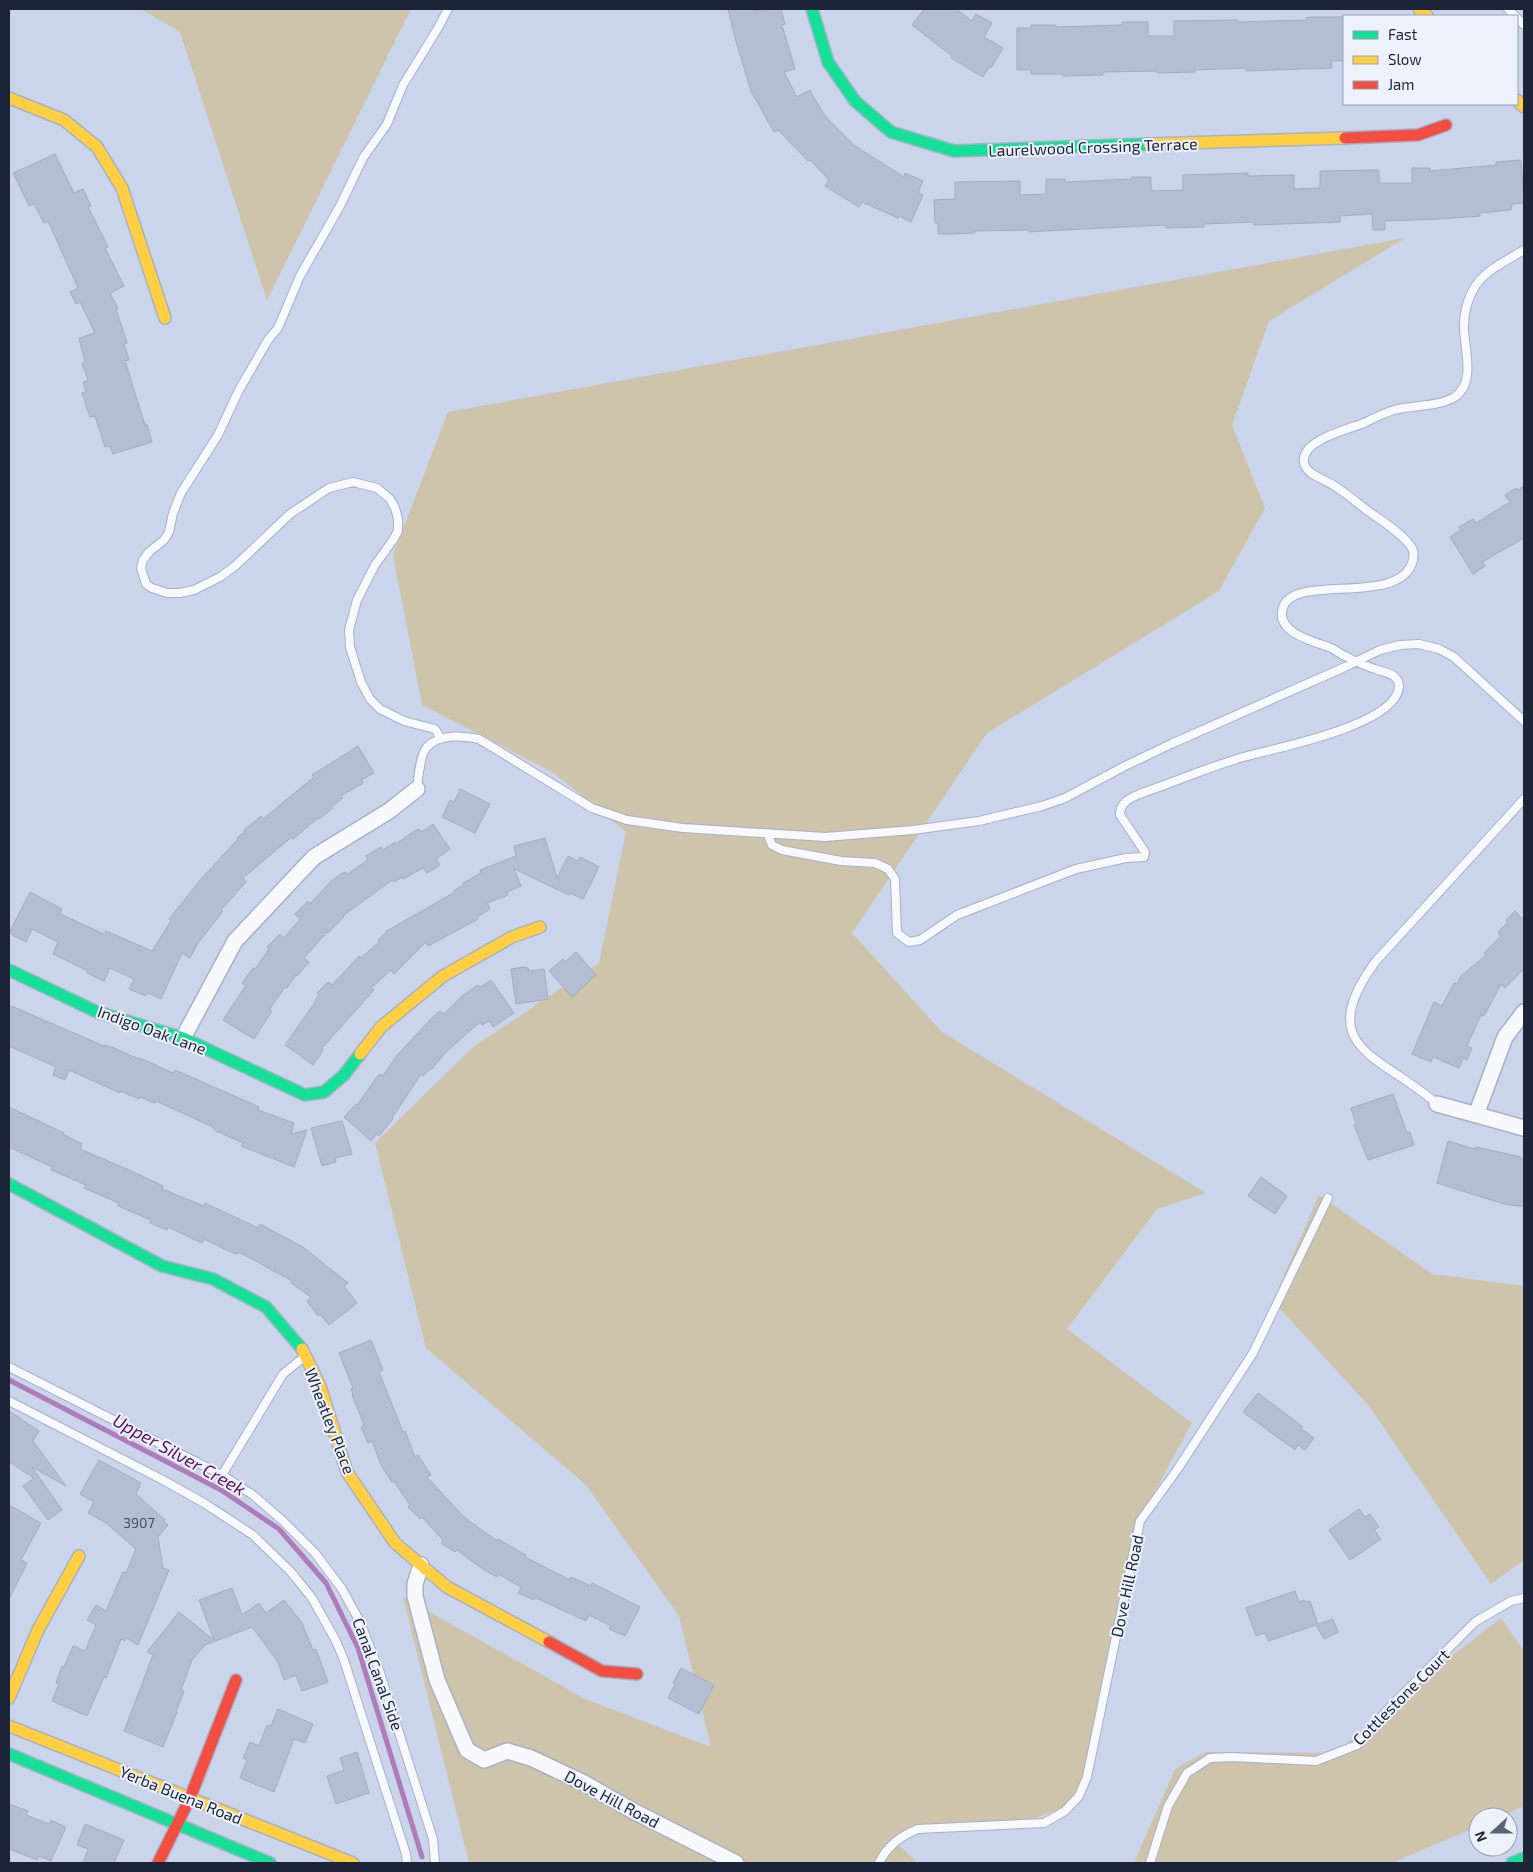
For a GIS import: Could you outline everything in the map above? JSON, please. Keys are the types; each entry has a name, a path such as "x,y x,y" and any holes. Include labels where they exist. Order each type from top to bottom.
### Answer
{"main road":[{"name":"Laurelwood Crossing Terrace","path":"812,9 828,62 855,102 891,132 954,151 1418,135 1446,125"},
{"path":"9,98 64,120 97,147 122,188 165,318"},
{"name":"Indigo Oak Lane","path":"9,970 97,1012 183,1038 305,1095 324,1092 344,1075 381,1028 442,976 512,937 540,927"},
{"name":"Wheatley Place","path":"9,1184 162,1266 213,1279 266,1307 301,1347 320,1386 347,1472 395,1543 447,1587 602,1671 637,1674"},
{"path":"9,1698 38,1630 79,1556"},
{"path":"158,1863 190,1798 236,1680"},
{"name":"Yerba Buena Road","path":"9,1726 353,1863"},
{"name":"Yerba Buena Road","path":"9,1754 270,1863"},
{"path":"1512,1863 1524,1858"}],"street":[{"path":"183,1038 234,941 314,857 389,810 417,789"},
{"path":"1476,1115 1505,1037 1524,1012"},
{"path":"1437,1104 1524,1128"},
{"name":"Dove Hill Road","path":"421,1565 415,1584 415,1596 437,1680 468,1750 484,1760 507,1751 531,1758 584,1783 633,1811 736,1863"}],"lane":[{"path":"441,739 436,729 404,721 380,709 370,699 361,682 350,646 349,630 357,600 375,565 398,531 398,518 395,508 390,499 377,488 353,482 323,491 290,514 235,566 220,577 194,590 167,593 152,588 146,584 141,568 143,560 164,540 169,532 173,513 181,493 218,435 239,390 268,340 278,328 300,276 340,206 363,158 387,124 403,85 448,9"},
{"path":"768,835 772,845 782,850 841,861 883,866 893,873 897,933 909,942 920,940 957,915 1076,869 1126,858 1144,857 1145,852 1120,815 1122,805 1129,799 1242,757 1302,743 1346,728 1373,716 1389,704 1399,689 1399,682 1394,676 1373,669 1341,655 1333,648 1306,639 1295,633 1283,621 1281,614 1287,600 1299,593 1375,586 1397,581 1409,572 1414,556 1412,548 1402,536 1333,485 1310,472 1305,467 1303,459 1306,451 1331,434 1394,410 1445,402 1456,396 1464,387 1468,376 1464,325 1472,293 1482,278 1524,250"},
{"path":"417,789 422,758 426,747 441,739 461,736 479,739 592,808 627,820 683,828 768,835 825,837 914,830 979,821 1042,806 1065,798 1163,748 1380,650 1400,645 1419,644 1439,649 1454,656 1524,721"},
{"path":"1437,1104 1419,1088 1370,1056 1360,1047 1350,1025 1353,1005 1363,979 1376,961 1524,799"},
{"name":"Dove Hill Road","path":"879,1863 885,1850 905,1834 918,1830 1044,1823 1065,1811 1079,1796 1087,1778 1140,1521 1177,1470 1253,1353 1328,1198"},
{"path":"222,1475 227,1463 283,1374 305,1356"},
{"name":"Canal Canal Side","path":"9,1367 222,1475 253,1495 283,1521 308,1547 342,1590 356,1614 380,1673 434,1839 435,1863"},
{"name":"Canal Canal Side","path":"9,1401 204,1503 253,1535 292,1572 312,1598 336,1641 344,1660 406,1854 407,1863"},
{"name":"Cottlestone Court","path":"1150,1863 1168,1806 1187,1773 1210,1758 1232,1757 1316,1761 1357,1745 1388,1709 1475,1622 1511,1600 1524,1598"}],"shaded area":[{"path":"141,9 411,9 267,300 180,32"},
{"path":"1405,238 1269,321 1232,425 1265,508 1219,591 987,733 852,933 942,1032 1206,1193 1157,1209 1067,1329 1192,1423 1147,1506 1086,1770 1068,1806 1032,1819 940,1829 894,1841 918,1863 469,1863 403,1597 585,1699 711,1747 679,1616 586,1485 426,1348 375,1143 473,1047 599,963 626,832 554,773 422,705 393,555 448,412"},
{"path":"1319,1195 1432,1274 1524,1286 1524,1560 1491,1584 1369,1406 1273,1301"},
{"path":"1501,1618 1524,1651 1524,1806 1518,1809 1518,1807 1468,1807 1468,1830 1392,1863 1134,1863 1175,1769 1205,1752 1336,1753 1417,1683"}],"building":[{"path":"728,9 754,9 754,11 781,9 785,24 782,25 795,69 784,72 797,97 810,90 824,115 855,146 904,177 905,173 923,181 918,193 923,195 911,222 862,202 859,207 825,186 829,180 778,130 774,132 751,91"},
{"path":"924,9 956,9 972,21 976,14 992,23 984,37 1003,48 983,77 951,58 952,56 912,25"},
{"path":"1343,17 1343,61 1331,61 1332,68 1246,71 1246,68 1157,73 1157,71 1103,72 1103,75 1063,76 1063,74 1031,74 1031,70 1017,70 1017,28 1031,28 1031,25 1056,25 1056,27 1122,25 1122,22 1148,22 1148,36 1174,36 1174,21 1238,20 1238,22 1306,20 1306,18"},
{"path":"55,154 74,193 83,189 91,206 88,207 108,247 105,248 124,286 110,293 118,308 116,309 127,343 124,344 129,360 125,361 152,442 113,454 110,446 105,447 95,416 90,417 82,393 86,392 83,382 88,380 82,363 85,362 79,338 95,333 80,302 76,304 70,292 78,288 48,221 44,223 34,204 29,206 13,173"},
{"path":"1521,160 1524,203 1512,204 1511,210 1480,213 1480,216 1385,221 1385,230 1373,230 1372,214 1340,216 1340,222 1254,225 1254,222 1204,224 1204,227 1166,228 1166,225 1029,232 1029,230 975,231 975,233 952,234 938,234 938,223 935,223 934,200 955,199 955,182 1020,181 1020,195 1046,194 1046,179 1065,179 1065,182 1151,177 1151,190 1156,191 1183,190 1183,175 1248,173 1248,176 1294,175 1294,189 1320,188 1320,171 1379,170 1379,183 1412,183 1412,168 1430,168 1430,171 1496,165 1496,162"},
{"path":"1524,486 1524,538 1482,562 1485,566 1473,574 1450,537 1461,530 1459,527 1473,519 1476,523 1510,502 1505,495 1516,488 1518,490"},
{"path":"358,746 374,773 361,780 363,783 341,796 343,798 332,806 333,808 293,839 292,837 288,840 243,878 246,882 221,910 223,911 198,943 190,958 182,953 161,999 148,993 146,996 129,989 134,979 110,968 104,981 87,973 88,971 53,954 58,942 32,929 26,942 9,933 30,892 62,909 60,914 104,934 106,931 152,951 171,921 169,919 244,830 261,816 263,819 314,777 312,775"},
{"path":"460,789 490,804 475,833 442,817 450,800 454,802"},
{"path":"433,824 450,849 436,859 440,865 427,873 423,868 403,879 402,877 394,882 392,880 343,916 304,958 309,962 296,975 287,988 285,987 269,1010 272,1011 254,1039 223,1020 246,985 242,983 269,949 267,947 280,934 284,938 300,919 295,914 308,901 310,904 331,881 341,874 346,872 348,874 368,860 366,856 381,847 383,850 395,842 396,844 414,831 419,829 421,832"},
{"path":"545,838 557,878 568,856 578,861 580,857 599,867 583,899 570,893 569,895 514,869 521,886 507,892 508,895 487,903 490,909 477,917 478,919 428,946 426,942 394,974 391,970 371,988 374,990 322,1048 321,1054 313,1065 285,1045 316,1001 319,995 317,993 328,982 332,985 359,956 361,958 379,942 378,940 385,932 455,892 454,890 464,885 463,883 481,873 480,870 516,856 514,846"},
{"path":"1515,911 1524,920 1524,969 1505,988 1501,984 1484,1016 1481,1015 1467,1046 1472,1048 1467,1060 1463,1058 1459,1068 1433,1057 1431,1062 1412,1054 1434,1002 1442,1006 1454,983 1457,984 1461,976 1486,955 1484,953 1501,936 1498,932"},
{"path":"576,952 596,975 572,997 549,971 563,959 565,962"},
{"path":"528,968 529,971 544,969 548,999 516,1004 511,969"},
{"path":"491,980 514,1013 493,1027 489,1021 482,1025 480,1022 446,1052 431,1070 423,1076 421,1074 393,1119 379,1136 377,1134 371,1141 344,1117 357,1105 377,1077 380,1074 383,1076 398,1054 432,1018 440,1011 444,1014 462,996 478,985 480,987"},
{"path":"9,1005 104,1046 140,1058 173,1073 175,1070 255,1105 259,1107 258,1110 294,1123 291,1134 307,1130 294,1167 241,1146 243,1143 214,1130 215,1128 156,1101 155,1103 120,1091 120,1093 69,1070 65,1080 53,1075 56,1067 9,1046"},
{"path":"1393,1094 1407,1133 1410,1132 1414,1145 1368,1160 1354,1125 1356,1124 1351,1108"},
{"path":"9,1107 64,1133 82,1144 80,1149 163,1186 162,1189 204,1206 205,1203 258,1228 260,1224 303,1247 348,1283 344,1286 357,1303 329,1325 320,1314 318,1316 307,1301 311,1297 291,1283 292,1281 239,1252 238,1254 233,1253 204,1239 202,1243 168,1227 167,1230 150,1223 151,1220 118,1206 119,1203 84,1188 86,1185 51,1170 52,1167 9,1147"},
{"path":"342,1121 352,1154 335,1158 336,1162 322,1166 311,1128"},
{"path":"1448,1141 1475,1149 1476,1147 1521,1157 1524,1160 1524,1207 1504,1204 1437,1183"},
{"path":"1261,1177 1287,1196 1275,1214 1248,1196"},
{"path":"371,1340 383,1370 379,1372 403,1432 405,1431 415,1457 418,1455 431,1475 427,1477 464,1517 497,1541 498,1539 526,1555 525,1557 570,1580 571,1577 591,1586 592,1583 640,1607 625,1636 609,1629 611,1626 589,1615 586,1621 536,1598 534,1600 518,1593 521,1587 498,1574 497,1577 484,1570 457,1550 455,1552 441,1543 443,1540 422,1517 420,1519 408,1507 410,1505 382,1467 372,1441 368,1443 361,1427 364,1425 352,1395 351,1389 353,1388 339,1353"},
{"path":"1258,1393 1303,1427 1301,1429 1314,1438 1305,1450 1298,1445 1295,1450 1243,1412"},
{"path":"9,1411 39,1431 33,1441 66,1486 32,1467 62,1510 48,1520 23,1486 34,1478 9,1462"},
{"path":"99,1460 141,1483 136,1494 165,1520 163,1521 168,1525 158,1537 163,1568 169,1570 138,1645 126,1638 125,1641 121,1639 106,1678 104,1677 87,1716 52,1701 59,1684 56,1683 62,1666 64,1667 73,1646 85,1651 96,1625 87,1620 96,1605 106,1611 123,1572 126,1573 136,1549 106,1523 88,1513 94,1502 80,1494"},
{"path":"9,1505 41,1523 21,1560 27,1563 9,1599"},
{"path":"1359,1509 1365,1517 1370,1514 1379,1527 1374,1530 1381,1539 1350,1560 1329,1530"},
{"path":"232,1588 242,1615 259,1603 266,1613 284,1600 302,1623 313,1650 316,1649 328,1682 302,1691 296,1675 284,1680 278,1662 252,1627 205,1645 192,1660 181,1690 184,1691 177,1712 163,1747 124,1731 153,1655 147,1652 179,1612 214,1640 199,1600"},
{"path":"1295,1591 1299,1602 1304,1600 1305,1602 1310,1601 1318,1624 1333,1619 1338,1632 1324,1639 1316,1625 1268,1641 1265,1633 1256,1636 1246,1608"},
{"path":"681,1668 714,1685 699,1714 668,1698"},
{"path":"278,1709 313,1724 305,1743 294,1739 274,1792 240,1778 247,1760 243,1758 250,1742 259,1746 267,1725 271,1726"},
{"path":"357,1752 369,1793 336,1804 327,1776 344,1770 340,1758"},
{"path":"9,1804 28,1811 26,1815 49,1824 51,1820 66,1827 51,1861 39,1856 37,1860 9,1849"},
{"path":"85,1824 124,1840 114,1863 83,1863 88,1849 77,1845"}],"waterway":[{"name":"Upper Silver Creek","path":"9,1380 221,1490 279,1529 326,1583 358,1648 422,1857"}],"traffic: fast":[{"path":"812,9 828,62 855,101 891,132 954,151 1149,144"},
{"path":"9,970 97,1012 183,1038 305,1095 324,1092 344,1075 360,1054"},
{"path":"9,1184 162,1266 213,1279 266,1307 302,1349"},
{"path":"9,1754 270,1863"},
{"path":"1512,1863 1524,1858"}],"traffic: slow":[{"path":"1419,9 1426,15"},
{"path":"9,98 64,120 97,147 122,188 165,318"},
{"path":"1518,101 1524,107"},
{"path":"1149,144 1345,138"},
{"path":"360,1054 381,1027 443,976 512,937 540,927"},
{"path":"302,1349 320,1386 347,1472 395,1543 447,1587 549,1642"},
{"path":"9,1698 38,1630 79,1556"},
{"path":"9,1726 353,1863"}],"traffic: jam":[{"path":"1345,138 1418,135 1446,125"},
{"path":"549,1642 602,1671 637,1674"},
{"path":"158,1863 190,1798 236,1680"}]}
